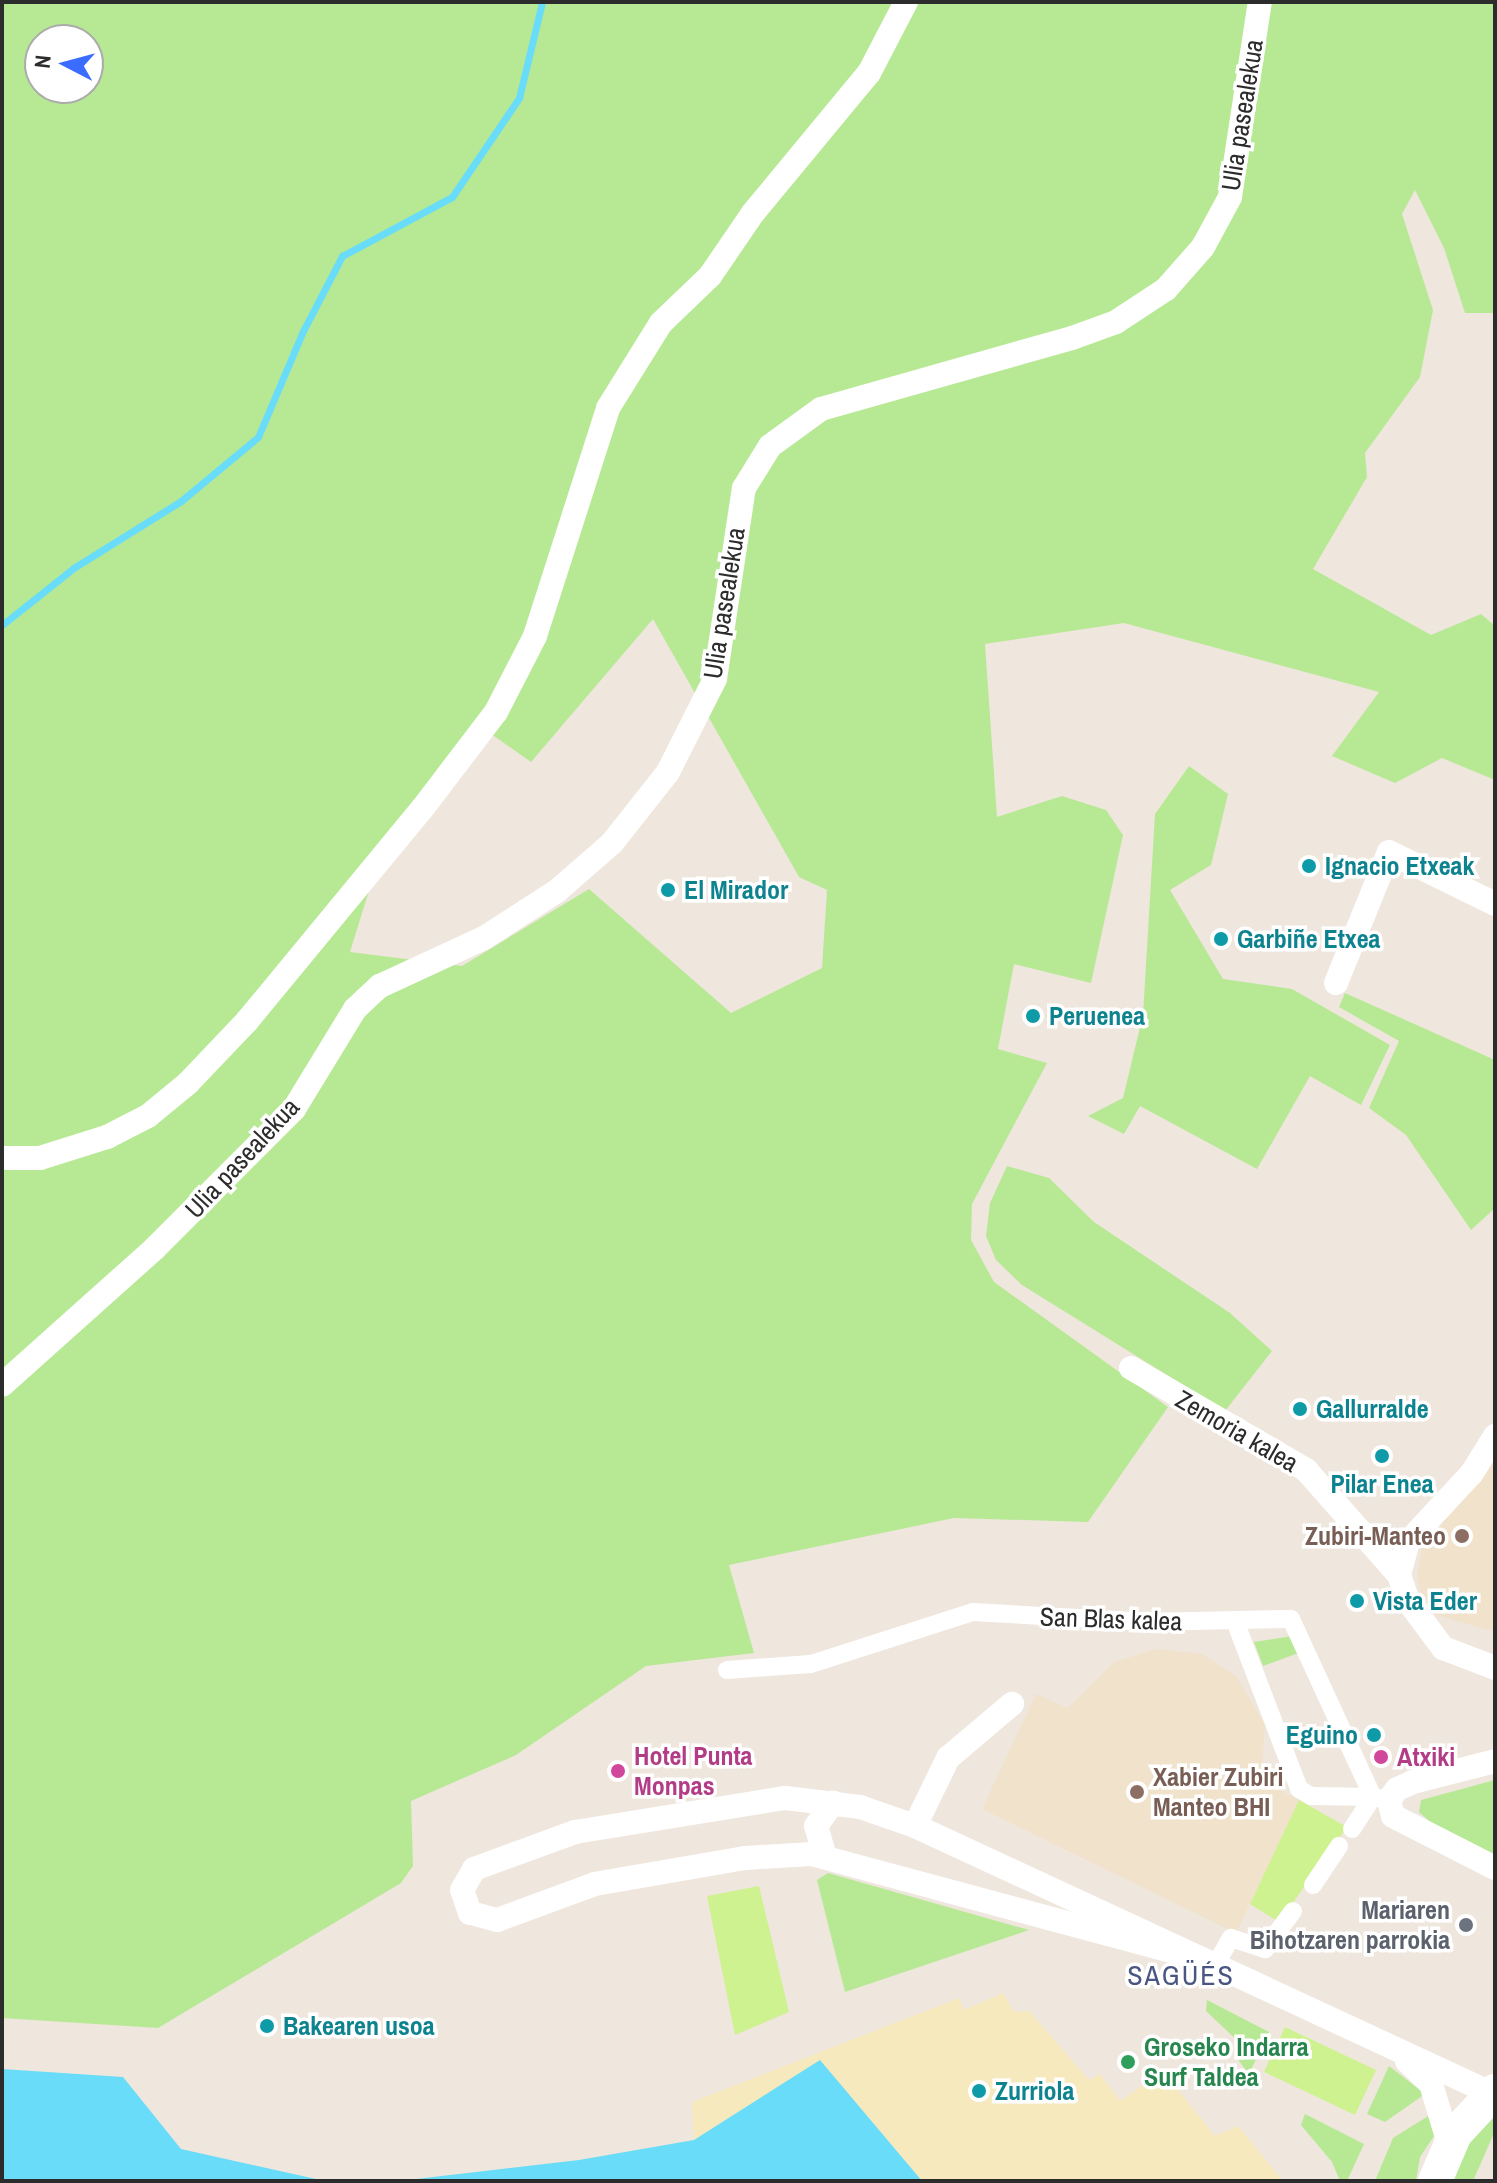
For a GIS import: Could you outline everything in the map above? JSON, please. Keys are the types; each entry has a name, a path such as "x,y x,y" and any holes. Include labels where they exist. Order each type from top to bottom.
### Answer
{"main road":[{"path":"1435,2181 1449,2144 1494,2093"}],"street":[{"path":"2,1158 40,1158 107,1137 148,1116 188,1083 247,1021 422,809 496,712 535,636 608,408 661,323 710,276 753,213 869,73 906,2"},
{"name":"Ulia pasealekua","path":"2,1385 155,1248 294,1109 355,1009 380,986 484,938 557,891 612,843 668,772 715,679 744,488 770,446 821,409 1072,338 1116,322 1166,289 1203,247 1230,197 1260,2"},
{"path":"1336,983 1389,852 1495,904"},
{"name":"Zemoria kalea","path":"1131,1368 1306,1470 1399,1575 1408,1601 1443,1648 1495,1668"},
{"path":"1399,1575 1408,1542 1472,1473 1495,1436"},
{"name":"San Blas kalea","path":"727,1670 811,1664 973,1612 1144,1622 1291,1619 1381,1799"},
{"path":"1235,1621 1299,1789 1311,1796 1381,1799"},
{"path":"915,1826 948,1758 1012,1704"},
{"path":"1352,1829 1381,1799 1397,1789 1495,1761"},
{"path":"1106,1926 915,1826 833,1803 785,1798 575,1832 474,1869 462,1890 470,1913 497,1920 595,1884 745,1858 825,1857 1106,1926 1182,1954 1402,2056 1494,2093"},
{"path":"1381,1799 1393,1816 1495,1868"},
{"path":"825,1857 816,1826 833,1803"},
{"path":"1313,1885 1339,1846"},
{"path":"1213,1969 1231,1938 1265,1949 1293,1911"},
{"path":"1402,2056 1431,2084 1449,2144"}],"shaded area":[{"name":"Zubiri-Manteo","path":"1495,1458 1495,1632 1433,1614 1421,1596 1417,1575 1422,1548 1436,1524"},
{"name":"Xabier Zubiri Manteo BHI","path":"1156,1649 1202,1654 1237,1677 1265,1725 1262,1765 1268,1784 1299,1800 1236,1933 982,1809 1036,1694 1068,1708 1114,1662"}],"green space":[{"path":"2,2 1495,2 1495,313 1465,313 1444,248 1415,190 1402,214 1433,310 1420,377 1365,453 1367,477 1313,569 1431,635 1481,614 1495,626 1495,780 1442,758 1395,783 1332,756 1379,692 1124,623 985,644 997,817 1062,796 1106,810 1123,835 1091,983 1014,964 998,1049 1047,1063 972,1204 971,1240 994,1282 1168,1407 1088,1522 954,1518 729,1565 754,1653 646,1666 516,1755 411,1801 413,1866 401,1883 158,2028 2,2018","holes":["653,619 799,877 827,890 822,968 731,1013 589,889 462,966 350,952 372,881 477,724 531,762"]},
{"path":"1189,766 1228,794 1211,865 1170,890 1223,979 1292,989 1390,1045 1361,1105 1310,1076 1257,1169 1140,1106 1124,1134 1088,1116 1123,1098 1143,1015 1155,814"},
{"path":"1345,993 1495,1060 1495,1208 1471,1230 1406,1135 1369,1108 1399,1041 1339,1007"},
{"path":"1007,1166 1049,1178 1094,1222 1230,1313 1272,1351 1225,1411 1022,1285 996,1260 986,1236 990,1203"},
{"path":"1293,1636 1301,1652 1263,1666 1254,1642"},
{"path":"1495,1780 1495,1855 1436,1827 1419,1812 1421,1800"},
{"path":"1299,1800 1347,1827 1279,1922 1250,1904"},
{"path":"828,1873 1029,1930 845,1992 817,1880"},
{"path":"759,1886 789,2012 735,2035 707,1896"},
{"path":"1207,2000 1269,2032 1249,2074 1239,2061 1243,2046 1206,2011"},
{"path":"1285,2027 1376,2070 1355,2115 1264,2072"},
{"path":"1389,2066 1425,2094 1385,2122 1367,2114"},
{"path":"1494,2112 1495,2131 1473,2181 1448,2181 1457,2159"},
{"path":"1433,2113 1434,2136 1420,2157 1416,2181 1375,2181 1393,2138"},
{"path":"1305,2114 1364,2144 1347,2181 1340,2181 1332,2162 1301,2125"}],"sand":[{"name":"Zurriola","path":"1003,1993 1014,2012 1029,2011 1089,2080 1100,2074 1120,2101 1163,2071 1215,2136 1238,2126 1283,2181 399,2181 579,2160 694,2140 692,2102 959,1998 964,2010"}],"water":[{"path":"820,2060 922,2181 399,2181 579,2160 694,2140"},
{"path":"2,2069 123,2077 181,2149 325,2181 2,2181"}],"waterway":[{"path":"2,625 75,567 181,501 258,437 303,331 342,256 452,197 519,98 542,2"}],"place":[{"name":"Ignacio Etxeak","path":"1309,866"},
{"name":"El Mirador","path":"668,890"},
{"name":"Garbiñe Etxea","path":"1221,939"},
{"name":"Peruenea","path":"1033,1016"},
{"name":"Gallurralde","path":"1300,1409"},
{"name":"Pilar Enea","path":"1382,1456"},
{"name":"Zubiri-Manteo","path":"1462,1536"},
{"name":"Vista Eder","path":"1357,1601"},
{"name":"Eguino","path":"1374,1735"},
{"name":"Atxiki","path":"1381,1757"},
{"name":"Hotel Punta Monpas","path":"618,1771"},
{"name":"Xabier Zubiri Manteo BHI","path":"1137,1792"},
{"name":"Mariaren Bihotzaren parrokia","path":"1466,1925"},
{"name":"Bakearen usoa","path":"267,2026"},
{"name":"Groseko Indarra Surf Taldea","path":"1128,2062"},
{"name":"Zurriola","path":"979,2091"}],"district":[{"name":"SAGÜÉS","path":"1181,1975"}]}
